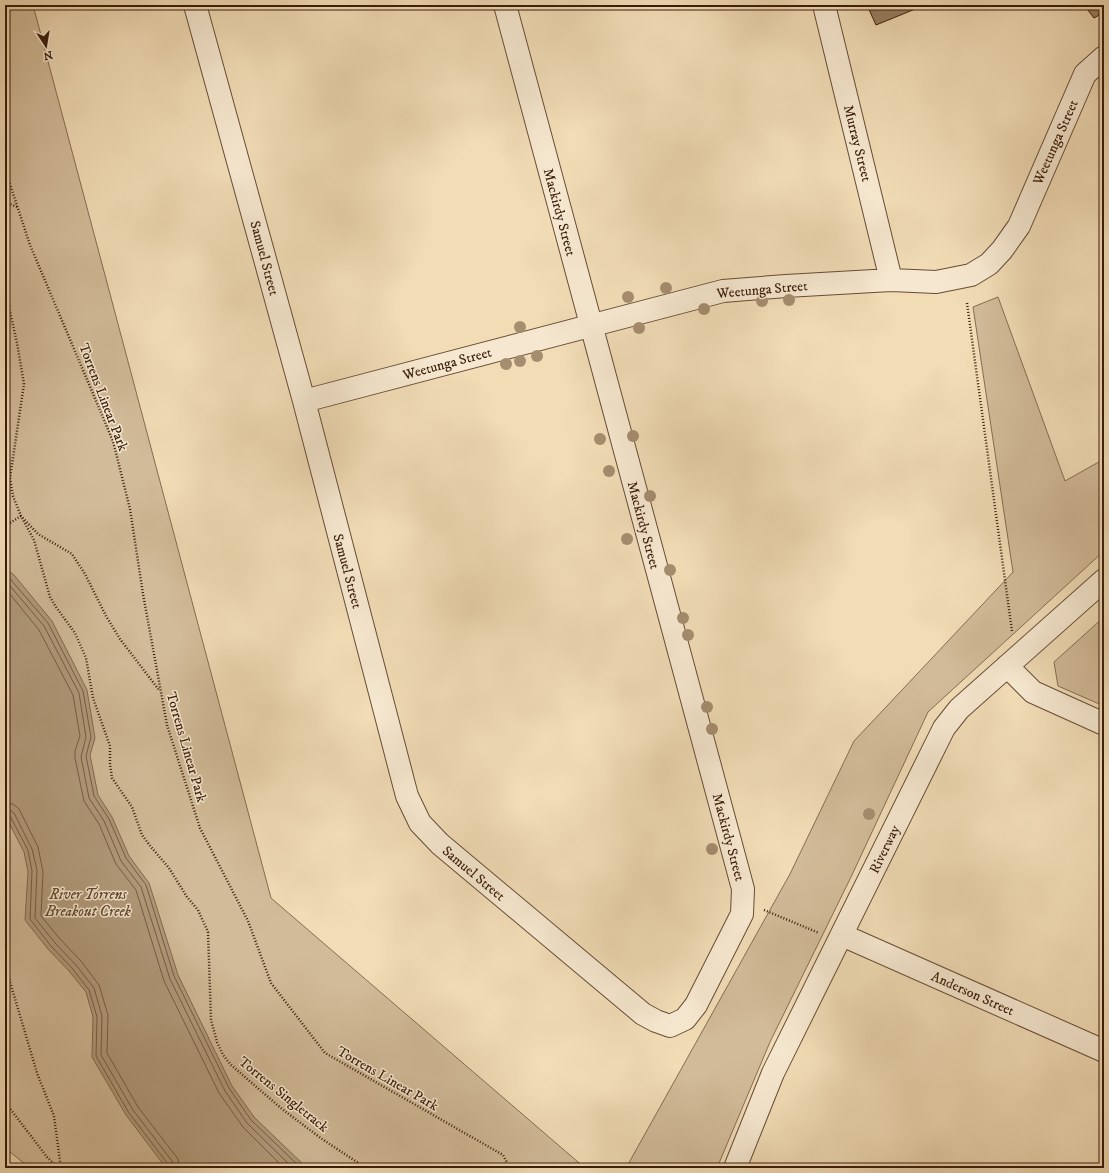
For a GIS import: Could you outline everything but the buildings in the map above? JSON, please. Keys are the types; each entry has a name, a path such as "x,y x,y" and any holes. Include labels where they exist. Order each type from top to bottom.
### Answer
{"street":[{"name":"Samuel Street","path":"195,5 304,400 407,796 420,823 440,844 643,1014 656,1022 670,1026"},
{"name":"Mackirdy Street","path":"505,5 743,889 742,914 696,1005 685,1019 670,1026"},
{"name":"Murray Street","path":"824,5 891,280"},
{"name":"Weetunga Street","path":"304,400 723,291 891,280 936,282 971,276 989,264 1002,250 1019,226 1085,74 1104,57"},
{"name":"Riverway","path":"735,1168 773,1073 944,728 959,708 1104,580"},
{"path":"1014,660 1033,692 1104,724"},
{"name":"Anderson Street","path":"842,935 1104,1051"}],"path":[{"path":"5,15 9,5"},
{"name":"Torrens Linear Park","path":"5,169 30,245 113,441 130,509 167,725 200,828 248,921 271,983 324,1053 502,1155 510,1168"},
{"path":"5,202 18,208"},
{"path":"5,289 24,384 10,478 13,496 21,516 38,534 72,554 85,574 106,616 120,639 160,691"},
{"path":"967,303 1014,643 1014,660"},
{"path":"5,526 21,516"},
{"name":"Torrens Singletrack","path":"21,516 34,540 50,597 75,633 86,658 93,698 110,746 112,778 132,807 142,835 150,847 169,868 204,921 208,932 211,1020 216,1042 223,1055 231,1065 282,1109 322,1139 366,1168"},
{"path":"761,908 828,937 842,935"},
{"path":"5,965 37,1073 54,1116 61,1168"},
{"path":"5,1102 47,1157 58,1168"}],"shaded area":[{"path":"5,5 33,5 271,898 585,1168 30,1168 5,1148"},
{"path":"998,297 1065,481 1104,459 1104,551 928,712 851,877 770,1042 717,1168 626,1168 790,874 854,741 1013,572 973,307"},
{"path":"1104,617 1104,706 1058,686 1054,662"}],"water":[{"name":"River Torrens Breakout Creek","path":"5,568 14,575 52,621 87,690 95,738 90,755 98,795 112,817 129,856 149,883 178,975 232,1086 254,1117 307,1168 166,1168 126,1115 92,1057 93,1017 86,992 25,920 28,872 24,852 5,815"}]}
